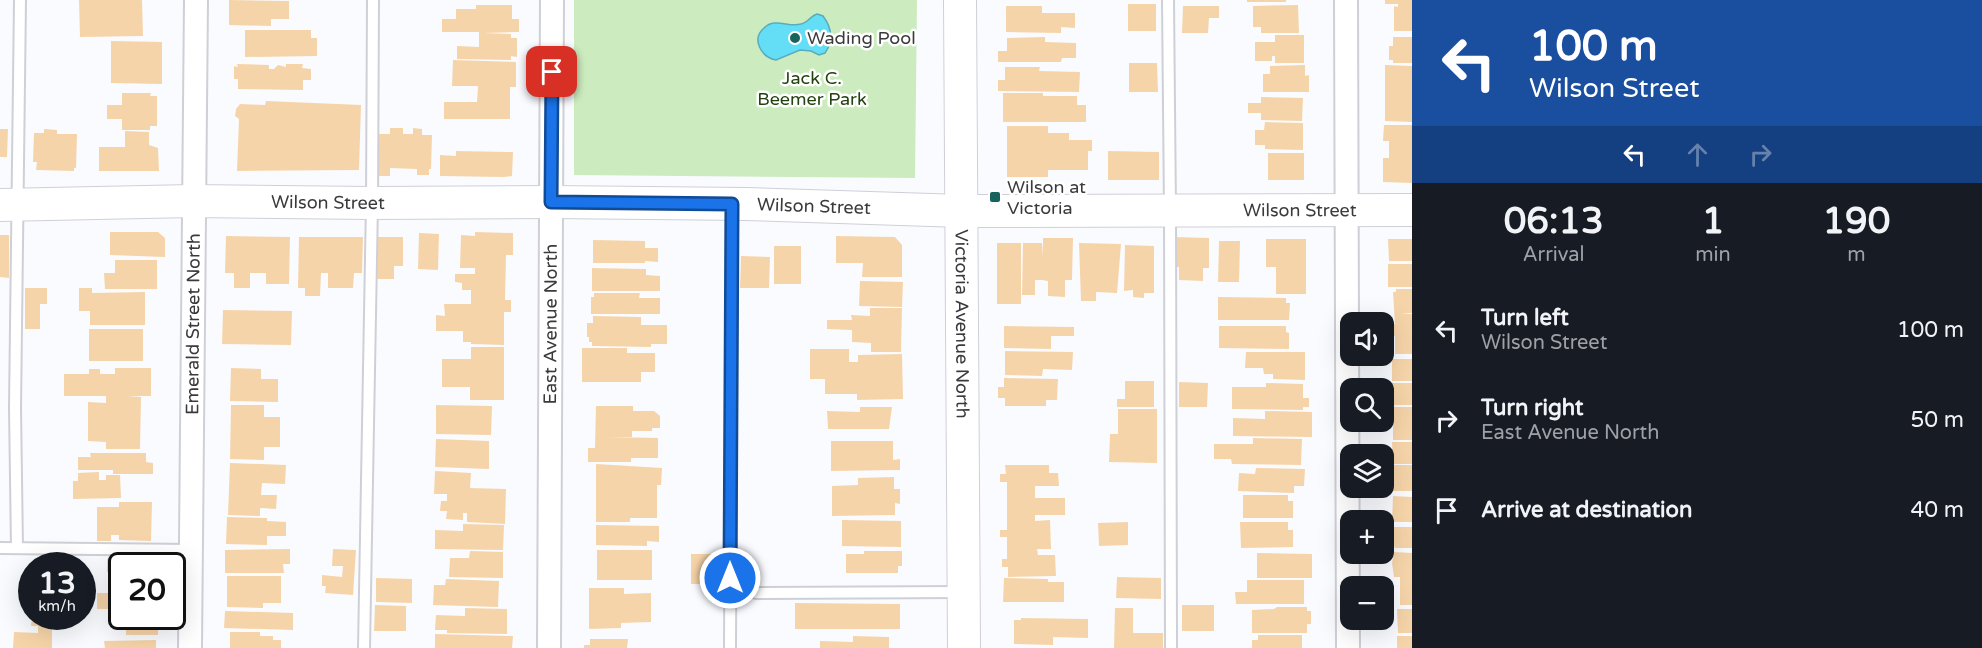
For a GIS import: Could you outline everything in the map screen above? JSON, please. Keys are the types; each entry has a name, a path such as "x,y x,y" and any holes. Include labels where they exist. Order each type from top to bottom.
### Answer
{"main road":[{"name":"Victoria Avenue North","path":"960,0 964,648"},
{"name":"Wilson Street","path":"9,205 194,201 551,202 732,204 962,212 1412,210"}],"street":[{"name":"Emerald Street North","path":"190,648 196,0"},
{"name":"East Avenue North","path":"549,648 552,0"},
{"path":"1346,0 1348,648"}],"lane":[{"path":"17,548 9,205 20,0"},
{"path":"364,648 372,203 373,0"},
{"path":"1168,0 1171,648"},
{"path":"730,648 732,204"},
{"path":"0,548 191,550"},
{"path":"756,593 964,592"}],"green space":[{"name":"Jack C. Beemer Park","path":"574,0 917,0 915,178 574,175"}],"water":[{"name":"Wading Pool","path":"817,14 823,16 830,30 831,39 825,53 819,55 811,51 800,50 776,60 762,51 758,37 768,25 773,23 801,24"}],"building":[{"path":"79,0 142,0 143,36 80,37"},
{"path":"229,0 289,1 289,19 271,19 271,26 229,25"},
{"path":"1247,0 1286,0 1286,2 1247,2"},
{"path":"1385,0 1412,0 1412,31 1394,31 1394,6 1398,7 1398,4 1385,4"},
{"path":"1128,4 1156,4 1156,31 1128,31"},
{"path":"476,5 512,5 512,19 519,19 519,32 484,33 511,34 511,38 517,38 517,57 511,56 511,60 457,59 457,46 479,47 479,32 442,32 442,19 456,19 456,9 476,9"},
{"path":"1298,5 1299,33 1261,33 1261,27 1253,27 1253,6"},
{"path":"1006,6 1042,6 1042,13 1075,13 1075,28 1061,27 1061,33 1006,32"},
{"path":"1183,6 1219,6 1219,18 1209,18 1208,33 1182,33"},
{"path":"245,30 311,30 311,38 317,38 317,56 245,57"},
{"path":"1275,35 1304,35 1304,63 1275,63 1275,56 1272,56 1272,61 1255,61 1255,42 1275,42"},
{"path":"1045,37 1045,42 1076,43 1076,58 1062,58 1061,62 998,62 998,51 1007,51 1007,38"},
{"path":"1393,37 1412,37 1412,63 1393,63 1393,60 1389,60 1389,46 1393,46"},
{"path":"111,41 162,42 162,84 111,83"},
{"path":"453,60 516,62 516,87 510,87 510,119 444,119 444,102 477,102 478,86 452,86"},
{"path":"1129,63 1157,63 1158,92 1129,92"},
{"path":"237,64 269,65 269,69 274,69 278,65 286,67 286,64 303,64 302,68 311,69 311,80 303,80 303,90 238,89 238,79 234,79 234,66 238,67"},
{"path":"1305,65 1305,76 1309,75 1309,92 1263,92 1263,74 1270,74 1270,66"},
{"path":"1385,65 1412,66 1412,122 1385,121"},
{"path":"1005,67 1040,67 1039,71 1080,72 1079,92 998,91 998,80 1005,80"},
{"path":"122,93 151,93 150,96 157,96 157,126 150,126 150,130 122,130 122,119 107,119 107,105 122,105"},
{"path":"1003,93 1077,96 1077,105 1086,105 1086,122 1003,122"},
{"path":"1261,97 1303,98 1302,121 1261,120 1261,113 1248,113 1248,103 1261,103"},
{"path":"266,101 361,105 359,170 237,171 239,119 235,116 236,109 240,104 265,105"},
{"path":"1265,122 1303,123 1303,150 1265,149 1265,145 1255,145 1255,130 1264,130"},
{"path":"1384,125 1412,125 1412,183 1383,182 1383,158 1389,158 1389,141 1383,141"},
{"path":"1007,126 1048,126 1048,133 1069,133 1069,140 1092,140 1092,151 1088,151 1088,170 1048,170 1048,177 1007,177"},
{"path":"390,128 403,128 403,134 413,134 413,128 422,129 422,135 432,135 429,175 417,175 417,169 390,168 390,176 375,176 375,134 390,134"},
{"path":"0,129 8,129 7,157 0,157"},
{"path":"44,129 57,130 57,134 77,134 74,171 36,170 37,162 33,162 34,133 44,133"},
{"path":"125,131 149,132 149,145 158,148 159,171 99,171 99,147 125,147"},
{"path":"456,151 513,152 512,176 440,176 440,155 456,156"},
{"path":"1108,151 1159,152 1159,180 1108,180"},
{"path":"1268,153 1304,153 1304,180 1268,180"},
{"path":"110,232 158,232 165,238 165,257 110,255"},
{"path":"475,232 513,233 513,255 506,255 505,300 511,300 511,312 504,312 504,345 471,344 471,342 463,342 463,331 436,331 436,315 445,316 444,304 471,304 471,290 462,290 462,283 455,282 455,274 475,274 475,268 460,268 461,235 475,236"},
{"path":"419,233 439,234 438,270 418,269"},
{"path":"0,235 9,235 9,278 0,277"},
{"path":"226,236 290,237 289,284 266,284 266,273 250,273 250,288 234,288 234,273 225,273"},
{"path":"836,236 895,237 902,245 902,277 862,277 863,263 836,263"},
{"path":"299,237 363,237 362,273 354,273 353,288 328,288 328,273 321,273 320,296 305,296 305,288 298,288"},
{"path":"374,237 403,237 403,266 394,266 394,279 374,279"},
{"path":"1173,237 1209,238 1209,268 1203,268 1203,281 1179,280 1179,267 1173,267"},
{"path":"1043,238 1073,238 1072,280 1065,280 1065,297 1048,296 1048,281 1042,280 1035,280 1035,295 1022,295 1023,243 1042,243 1043,256"},
{"path":"1266,239 1306,239 1306,294 1276,294 1276,267 1266,267"},
{"path":"1388,239 1412,239 1412,261 1389,261"},
{"path":"593,240 645,241 645,248 658,248 658,262 593,263"},
{"path":"1219,241 1240,241 1239,282 1218,282"},
{"path":"997,243 1021,243 1021,304 997,304"},
{"path":"1079,243 1121,244 1117,293 1096,292 1096,301 1081,301"},
{"path":"1125,245 1154,246 1154,293 1144,293 1144,298 1133,297 1133,290 1124,291"},
{"path":"774,246 801,246 801,284 774,284"},
{"path":"741,256 770,257 769,288 740,288"},
{"path":"115,260 157,260 157,289 105,289 104,273 115,273"},
{"path":"1388,264 1412,264 1412,287 1388,287"},
{"path":"592,268 646,269 646,275 660,276 660,291 592,291"},
{"path":"860,281 903,282 902,307 859,306"},
{"path":"25,288 47,288 47,304 40,304 40,329 25,329"},
{"path":"79,288 92,288 92,293 145,292 145,325 90,325 90,311 79,311"},
{"path":"1396,289 1412,289 1412,313 1400,313 1412,314 1412,354 1395,354 1393,292 1396,292"},
{"path":"594,293 640,293 639,298 660,298 660,314 591,314 591,297 594,297"},
{"path":"1218,297 1286,298 1286,303 1290,303 1289,320 1218,320"},
{"path":"870,308 902,308 901,352 871,352 871,343 852,342 852,330 827,329 827,320 852,320 851,315 870,316"},
{"path":"223,310 292,311 291,345 222,344"},
{"path":"593,316 641,317 641,325 667,325 667,344 651,344 651,347 592,346 592,342 589,342 589,337 587,337 587,323 593,323"},
{"path":"1004,326 1074,327 1074,336 1051,336 1051,349 1004,348"},
{"path":"1219,326 1286,326 1286,332 1289,333 1289,349 1219,348"},
{"path":"89,329 143,329 143,361 89,361"},
{"path":"471,347 504,347 504,400 470,400 470,387 442,387 442,359 471,359"},
{"path":"582,348 627,348 627,353 655,353 655,372 641,372 641,382 582,382"},
{"path":"810,349 849,349 849,362 858,362 858,355 902,354 903,399 857,400 857,394 825,394 825,379 810,379"},
{"path":"1005,351 1073,352 1072,370 1043,369 1042,376 1005,375"},
{"path":"1246,352 1305,352 1305,380 1273,379 1273,374 1264,374 1263,368 1245,368"},
{"path":"1394,359 1412,359 1412,381 1394,381 1392,378"},
{"path":"115,368 151,368 151,396 127,396 141,397 140,449 106,449 106,442 88,441 88,402 106,403 106,396 64,396 64,374 89,374 89,369 100,369 100,374 115,374"},
{"path":"231,368 261,369 261,379 278,379 278,402 230,401"},
{"path":"1004,378 1058,379 1057,400 1046,400 1046,406 1005,406 1005,398 998,398 998,387 1004,387"},
{"path":"1125,381 1154,381 1154,407 1117,407 1117,399 1125,399"},
{"path":"1179,382 1208,383 1207,407 1179,407"},
{"path":"1266,383 1303,384 1303,398 1309,398 1309,407 1303,407 1303,410 1232,409 1232,387 1266,387"},
{"path":"1394,383 1412,383 1412,405 1394,405"},
{"path":"231,405 264,405 264,417 280,417 280,447 264,447 264,460 230,459"},
{"path":"436,405 492,406 491,435 436,434"},
{"path":"596,406 633,406 633,411 654,411 660,416 660,428 652,428 652,431 632,431 632,437 608,437 658,438 658,458 631,458 631,462 588,462 588,448 595,448"},
{"path":"860,407 892,407 889,429 828,429 827,411 860,412"},
{"path":"1394,407 1412,407 1412,440 1393,440"},
{"path":"1118,409 1157,409 1157,463 1109,462 1110,434 1118,434"},
{"path":"1265,411 1312,412 1312,437 1233,436 1233,418 1265,419"},
{"path":"1253,438 1302,439 1301,465 1232,464 1231,459 1214,459 1214,444 1253,444"},
{"path":"436,439 489,441 489,469 435,467"},
{"path":"831,441 893,441 893,460 900,459 900,470 831,471"},
{"path":"1392,442 1412,442 1412,464 1394,464 1394,444"},
{"path":"90,453 146,453 146,462 153,463 153,474 113,474 113,470 78,470 78,457 91,457"},
{"path":"230,463 286,465 285,484 262,483 261,495 277,495 276,509 260,508 260,516 228,515"},
{"path":"596,464 662,468 661,485 657,485 657,518 630,518 630,522 596,522"},
{"path":"1005,465 1049,465 1049,473 1058,473 1059,486 1035,486 1035,498 1065,498 1065,515 1035,515 1035,521 1050,520 1051,549 1037,549 1038,555 1055,555 1056,576 1008,577 1008,567 1002,567 1002,559 1007,559 1007,537 1000,537 1000,530 1007,530 1007,482 1000,482 1000,474 1006,474"},
{"path":"1394,465 1412,465 1412,491 1394,491"},
{"path":"1256,468 1305,469 1304,486 1294,486 1294,493 1238,491 1239,473 1255,474"},
{"path":"435,471 471,473 470,488 506,489 505,524 467,522 467,513 463,513 463,520 446,519 447,511 440,511 441,501 447,501 447,494 434,494"},
{"path":"99,472 99,480 106,480 106,475 120,475 121,498 73,499 73,481 78,481 78,473"},
{"path":"894,477 894,489 900,489 900,504 895,503 895,515 832,516 832,486 858,485 858,478"},
{"path":"1243,495 1288,495 1288,501 1293,501 1293,518 1243,518"},
{"path":"1394,496 1412,497 1412,522 1394,522"},
{"path":"119,502 152,502 151,541 119,540 119,535 111,535 111,541 97,541 97,507 119,507"},
{"path":"227,517 267,518 267,521 286,522 286,536 267,536 267,545 226,544"},
{"path":"842,520 901,521 901,547 842,546"},
{"path":"1128,522 1128,545 1099,546 1098,523"},
{"path":"1240,522 1288,522 1288,530 1293,530 1293,547 1241,548"},
{"path":"463,524 504,525 503,550 435,549 435,530 463,531"},
{"path":"596,525 659,526 659,542 647,541 647,546 596,545"},
{"path":"1394,527 1412,527 1412,548 1395,548"},
{"path":"290,549 290,564 283,564 284,573 225,573 225,550"},
{"path":"333,549 356,550 353,595 325,593 326,586 322,586 322,575 342,577 343,566 332,566"},
{"path":"597,550 652,550 652,580 597,580"},
{"path":"470,551 503,552 503,578 449,577 450,558 469,558"},
{"path":"864,551 902,551 902,566 898,566 898,573 846,573 846,554 864,554"},
{"path":"1394,552 1412,553 1412,605 1400,605 1400,577 1394,576"},
{"path":"1257,553 1312,554 1312,578 1257,578"},
{"path":"691,554 717,554 716,584 691,584"},
{"path":"227,576 281,576 281,603 263,603 263,608 227,607"},
{"path":"1117,577 1161,578 1161,599 1116,598"},
{"path":"376,578 412,579 412,603 376,602"},
{"path":"1004,578 1048,579 1048,582 1064,582 1064,602 1003,602"},
{"path":"446,579 499,581 498,607 433,605 434,585 445,585"},
{"path":"1247,580 1304,580 1304,604 1236,604 1235,592 1247,592"},
{"path":"589,588 624,588 624,594 651,593 651,622 621,623 621,628 589,629"},
{"path":"97,593 108,593 108,609 97,609"},
{"path":"795,603 900,604 900,629 795,629"},
{"path":"375,605 406,606 406,631 374,631"},
{"path":"1182,605 1214,605 1214,631 1182,631"},
{"path":"1307,607 1307,611 1311,611 1311,624 1307,624 1307,633 1252,633 1252,610"},
{"path":"465,608 507,609 507,634 447,633 447,630 435,630 436,615 465,616"},
{"path":"1115,608 1133,608 1133,633 1163,633 1163,648 1114,648"},
{"path":"1397,609 1412,609 1412,633 1398,633"},
{"path":"225,611 293,613 293,630 224,628"},
{"path":"1021,618 1088,619 1088,638 1053,637 1053,645 1014,644 1014,620 1021,620"},
{"path":"38,630 52,630 52,648 13,648 14,632 38,633"},
{"path":"126,630 158,630 158,635 126,635"},
{"path":"230,632 260,632 260,636 273,636 273,640 281,640 281,648 230,648"},
{"path":"435,634 513,636 512,648 435,648"},
{"path":"1258,635 1302,635 1302,648 1252,648 1252,640 1258,640"},
{"path":"853,636 889,637 889,648 820,648 820,641 853,642"},
{"path":"1397,636 1412,636 1412,648 1397,648"},
{"path":"590,639 628,639 627,648 584,648 584,645 590,645"},
{"path":"156,640 156,648 105,648 104,641"}],"place":[{"name":"Wading Pool","path":"795,38"},
{"name":"Wilson at Victoria","path":"995,197"}],"route":[{"path":"552,72 551,202 732,204 730,578"}]}
